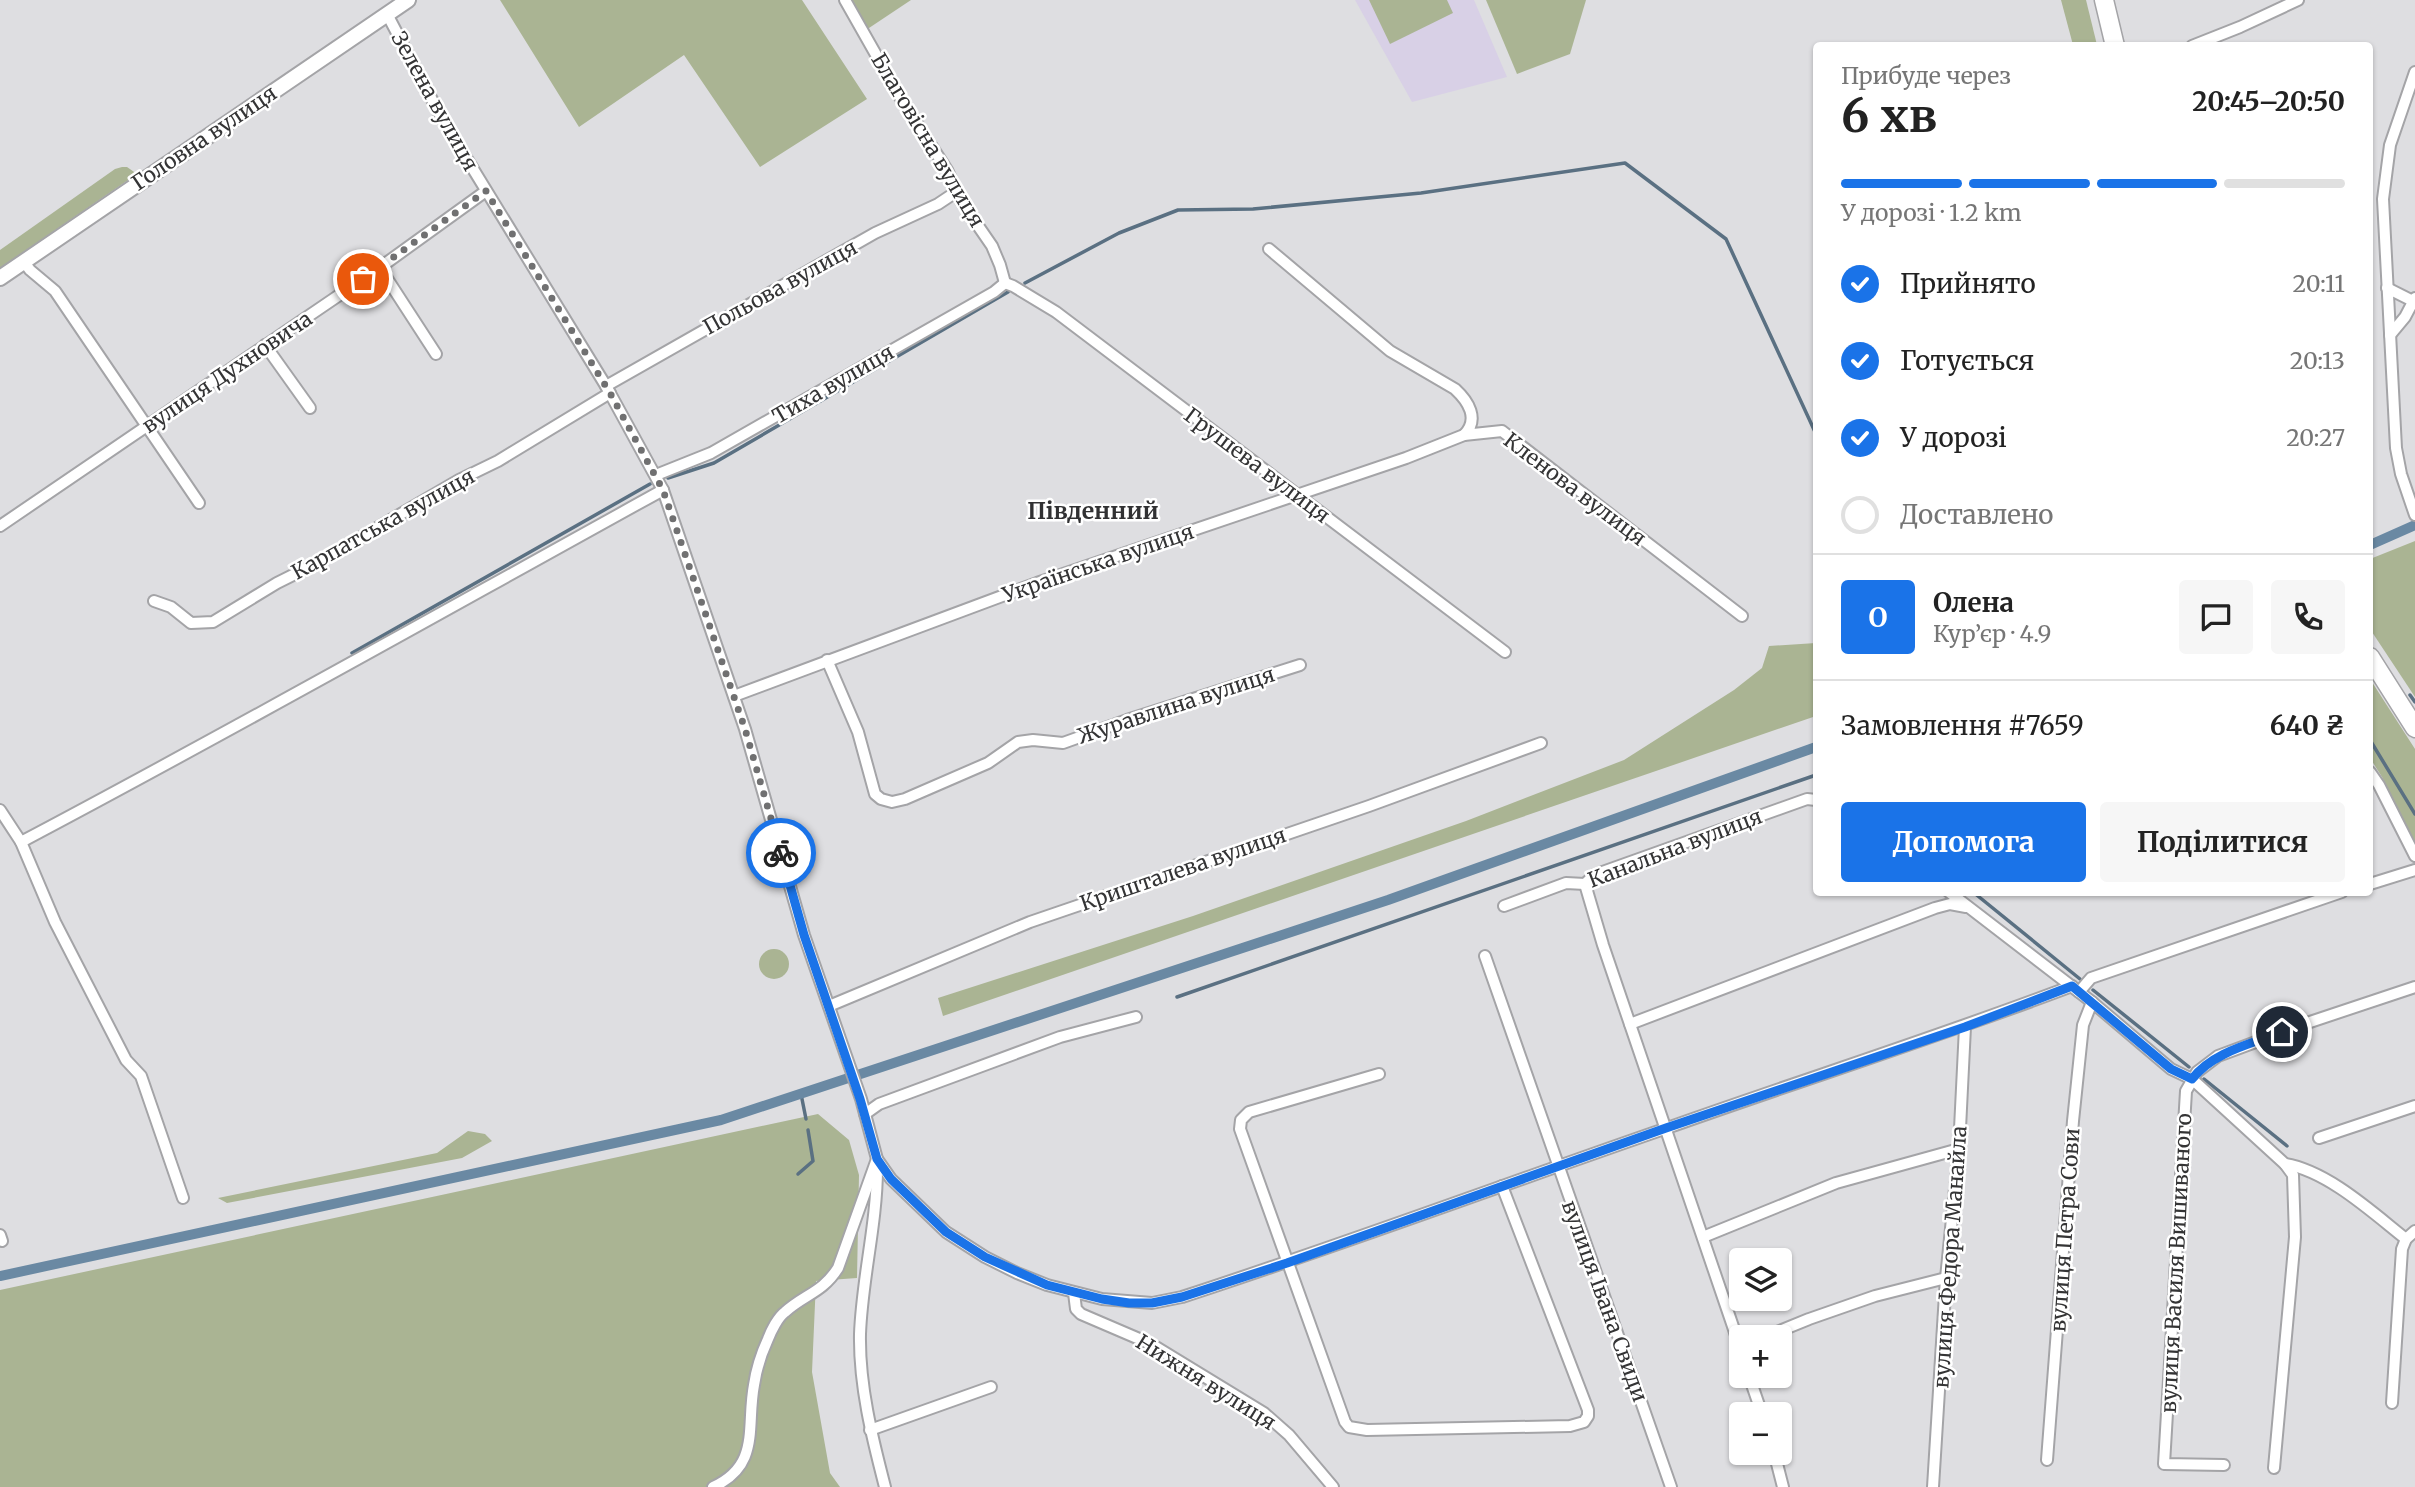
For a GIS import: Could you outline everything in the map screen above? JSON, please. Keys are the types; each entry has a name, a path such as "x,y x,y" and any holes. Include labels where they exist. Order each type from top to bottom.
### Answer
{"highway":[{"path":"2104,0 2114,42"},
{"path":"2373,662 2415,728"}],"main road":[{"name":"Головна вулиця","path":"0,278 408,0"}],"street":[{"name":"Благовісна вулиця","path":"845,0 900,97 942,161 956,191 992,246 1005,283"},
{"path":"2202,42 2298,0"},
{"name":"Зелена вулиця","path":"387,14 440,115 608,389 663,490 761,779 804,935 865,1114 877,1159"},
{"path":"2413,510 2411,491 2401,474 2396,448 2383,200 2386,162 2395,125 2415,72"},
{"name":"вулиця Духновича","path":"0,526 382,266 486,191"},
{"name":"Польова вулиця","path":"608,389 875,233 938,204 956,191"},
{"path":"1269,249 1390,351 1462,396 1471,411 1472,422 1464,435"},
{"path":"24,262 55,291 199,503"},
{"path":"382,266 386,277 436,354"},
{"name":"Тиха вулиця","path":"656,475 711,453 994,292 1005,283"},
{"name":"Грушева вулиця","path":"1005,283 1056,312 1505,652"},
{"path":"2386,288 2414,300 2405,317 2390,335"},
{"path":"265,345 310,408"},
{"name":"Карпатська вулиця","path":"154,601 171,607 191,623 213,622 436,493 498,461 608,389"},
{"name":"Кленова вулиця","path":"1464,435 1502,431 1742,616"},
{"name":"Українська вулиця","path":"734,696 1037,583 1406,458 1464,435"},
{"path":"21,842 263,713 663,490"},
{"name":"Журавлина вулиця","path":"827,660 858,732 875,794 892,802 927,791 988,763 1018,742 1033,740 1063,743 1300,665"},
{"name":"Кришталева вулиця","path":"829,1006 1030,922 1368,806 1541,743"},
{"path":"2373,776 2415,856"},
{"name":"Канальна вулиця","path":"1504,906 1566,883 1585,884 1594,875 1812,800"},
{"path":"0,810 21,842 54,922 126,1060 141,1076 183,1198"},
{"path":"2373,883 2415,870"},
{"path":"1585,884 1734,1325"},
{"path":"1954,896 2092,1002 2171,1069 2192,1079 2285,1164 2293,1175 2295,1237 2274,1468"},
{"path":"877,1159 891,1179 939,1226 961,1243 1017,1273 1074,1293 1129,1303 1152,1303 1182,1297 1287,1263 1666,1128 2075,989 2091,978 2331,896"},
{"path":"1630,1024 1936,908 1950,904 1968,908"},
{"name":"вулиця Івана Свиди","path":"1485,956 1671,1487"},
{"path":"2192,1079 2203,1066 2218,1056 2415,987"},
{"name":"вулиця Петра Сови","path":"2047,1460 2073,1121 2083,1025 2092,1002"},
{"path":"865,1114 879,1104 1060,1037 1136,1017"},
{"name":"вулиця Федора Манайла","path":"1933,1487 1946,1278 1959,1149 1965,1027"},
{"path":"1379,1074 1249,1112 1241,1120 1240,1129 1349,1427 1367,1430 1579,1425 1588,1416 1588,1410 1502,1186"},
{"name":"вулиця Василя Вишиваного","path":"2192,1079 2186,1091 2164,1464 2224,1465"},
{"path":"2319,1138 2415,1106"},
{"path":"1703,1237 1836,1183 1959,1149"},
{"path":"713,1487 729,1480 743,1463 750,1441 754,1385 768,1339 783,1313 828,1283 838,1268 877,1159"},
{"path":"877,1159 874,1228 860,1334 870,1430 885,1487"},
{"path":"2285,1164 2313,1173 2411,1235 2402,1249 2400,1266 2392,1403"},
{"path":"1792,1326 1875,1296 1946,1278"},
{"name":"Нижня вулиця","path":"1074,1293 1076,1309 1081,1314 1151,1344 1264,1413 1289,1435 1332,1487"},
{"path":"870,1430 991,1387"},
{"path":"1777,1465 1783,1487"}],"shaded area":[{"path":"1355,0 1474,0 1507,77 1412,102"}],"green space":[{"path":"500,0 802,0 867,99 760,167 684,55 579,127"},
{"path":"848,0 911,0 866,30"},
{"path":"1369,0 1447,0 1453,13 1390,44"},
{"path":"1486,0 1586,0 1570,54 1517,74"},
{"path":"2061,0 2086,0 2096,42 2072,42"},
{"path":"127,167 137,174 0,268 0,250 115,169"},
{"path":"2415,541 2415,697 2373,634 2373,558"},
{"path":"1813,643 1813,717 943,1016 938,998 1193,916 1466,821 1624,760 1734,690 1762,668 1769,646"},
{"path":"2373,684 2415,749 2415,843 2373,763"},
{"path":"774,949 780,950 788,958 788,970 780,978 774,979 768,978 760,970 759,964 760,958 768,950"},
{"path":"818,1114 849,1140 859,1175 857,1278 816,1281 812,1372 830,1473 840,1487 0,1487 0,1290"},
{"path":"468,1131 485,1134 492,1141 462,1158 227,1203 218,1198 437,1153"}],"waterway":[{"path":"1025,283 1119,233 1178,210 1253,209 1421,193 1625,163 1726,239 1813,428"},
{"path":"668,478 714,463 1008,292"},
{"path":"352,653 650,484"},
{"path":"2373,544 2415,525"},
{"path":"2410,695 2415,702"},
{"path":"2373,745 2415,814"},
{"path":"0,1276 721,1120 1388,900 1813,748"},
{"path":"1177,997 1813,776"},
{"path":"1978,896 2080,979"},
{"path":"2093,990 2189,1067"},
{"path":"2204,1079 2287,1146"},
{"path":"801,1094 806,1119"},
{"path":"798,1174 813,1161 808,1130"}],"way so far":[{"path":"363,279 486,191 610,393 663,490 745,729 781,853"}],"district":[{"name":"Південний","path":"1093,510"}],"route":[{"path":"781,853 804,935 860,1099 877,1159 891,1179 946,1232 985,1257 1047,1285 1129,1303 1152,1303 1182,1297 1287,1263 1666,1128 1965,1027 2072,986 2171,1069 2192,1079 2210,1060 2282,1032"}]}
